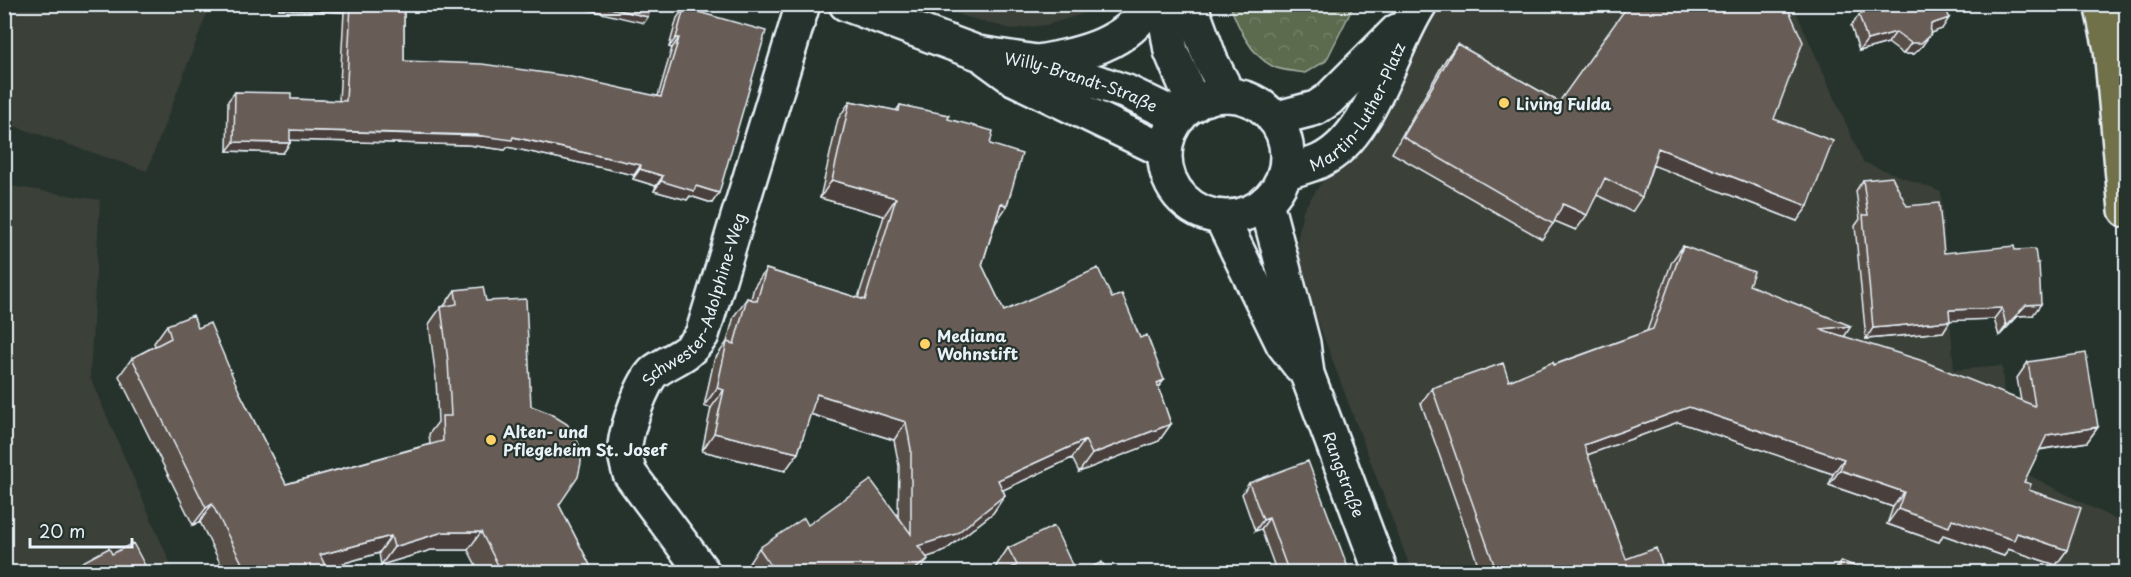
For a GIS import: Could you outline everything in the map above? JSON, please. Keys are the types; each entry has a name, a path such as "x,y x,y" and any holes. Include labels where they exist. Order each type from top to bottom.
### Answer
{"main road":[{"path":"2101,4 2111,49 2127,210"}],"street":[{"name":"Schwester-Adolphine-Weg","path":"703,573 630,474 625,445 645,382 654,372 686,354 702,335 803,4"},
{"name":"Willy-Brandt-Straße","path":"846,4 978,52 1036,62 1186,111"},
{"path":"1036,62 1084,53 1113,39 1131,27 1150,4"},
{"path":"1163,4 1171,51 1186,111 1203,100 1226,95 1252,101 1274,118"},
{"path":"1190,4 1226,95"},
{"name":"Martin-Luther-Platz","path":"1186,111 1168,139 1166,151 1166,167 1179,195 1191,207 1221,217 1238,216 1253,211 1266,202 1278,189 1285,173 1286,144 1274,118 1316,108 1328,100 1415,12"},
{"name":"Martin-Luther-Platz","path":"1285,173 1321,160 1348,138 1373,102 1415,12"},
{"name":"Willy-Brandt-Straße","path":"978,52 1013,78 1166,151"},
{"name":"Rangstraße","path":"1266,202 1303,343 1306,374 1381,573"},
{"name":"Rangstraße","path":"1221,217 1283,344 1306,374"}],"shaded area":[{"path":"5,4 210,5 147,171 5,123"},
{"path":"940,5 1099,5 1079,15 1047,25 1011,29 963,16"},
{"path":"1441,5 1793,5 1863,162 1941,192 1954,370 2002,366 2006,423 2025,473 2126,525 2126,572 1412,572 1294,258 1303,210"},
{"path":"4,185 100,200 90,377 174,572 5,572"}],"green space":[{"path":"1230,4 1354,5 1326,61 1305,73 1280,69 1264,61 1246,39"}],"building":[{"path":"351,4 404,4 404,61 482,64 567,76 661,97 679,38 676,38 684,8 766,31 719,193 696,186 694,191 661,181 663,176 640,169 641,165 513,137 512,140 475,135 290,130 290,143 234,142 235,92 291,93 291,99 346,101"},
{"path":"594,4 651,4 648,17"},
{"path":"1629,4 1786,4 1803,42 1774,119 1833,141 1808,206 1658,148 1642,197 1605,178 1587,215 1563,204 1553,224 1403,137 1457,44 1559,102"},
{"path":"1873,4 1946,4 1949,18 1931,24 1930,35 1921,43 1911,43 1896,32 1867,40 1859,15 1874,8"},
{"name":"Mediana Wohnstift","path":"850,101 899,111 900,105 949,115 948,119 993,131 990,144 1022,154 1007,206 1001,203 982,265 1004,311 1098,268 1112,298 1122,294 1140,338 1147,335 1164,380 1157,383 1171,424 1092,454 1085,440 998,480 1005,495 956,534 918,546 928,559 910,573 776,573 759,548 804,518 808,525 871,480 911,534 911,449 906,422 817,394 798,453 714,433 724,390 717,388 727,342 734,344 747,298 757,301 766,269 865,300 896,198 832,180"},
{"path":"1892,177 1907,206 1939,203 1944,253 2014,246 2015,250 2035,249 2037,263 2039,263 2041,304 2026,305 2006,326 2002,308 1949,310 1950,321 1873,328 1863,215 1868,215 1863,180"},
{"path":"1683,246 1754,272 1749,285 1851,326 1820,329 1920,360 2035,406 2028,362 2086,353 2098,427 2047,435 2024,482 2031,484 2029,490 2081,508 2067,550 2017,533 2014,540 1952,519 1949,527 1898,509 1904,492 1840,470 1844,459 1689,407 1584,445 1626,559 1656,548 1665,573 1497,573 1432,388 1503,363 1509,381 1553,362 1554,365 1653,329"},
{"name":"Alten- und Pflegeheim St. Josef","path":"483,287 486,301 526,299 531,406 567,424 575,435 581,450 578,477 559,505 594,573 502,573 481,532 443,532 394,547 391,536 320,555 329,573 247,573 212,504 206,508 132,358 171,338 167,325 193,315 198,328 210,323 239,391 286,484 443,441 442,416 451,416 448,361 441,307 457,304 455,290"},
{"path":"1308,461 1350,573 1289,573 1269,518 1263,520 1249,483"},
{"path":"1054,526 1076,573 1002,573 1017,565 1008,548"},
{"path":"133,543 149,573 57,573 69,566 70,569 109,548 112,554"},
{"path":"1841,561 1872,573 1837,573"},
{"path":"1102,562 1108,573 1080,573"}],"place":[{"name":"Living Fulda","path":"1504,103"},
{"name":"Mediana Wohnstift","path":"925,344"},
{"name":"Alten- und Pflegeheim St. Josef","path":"491,440"}]}
